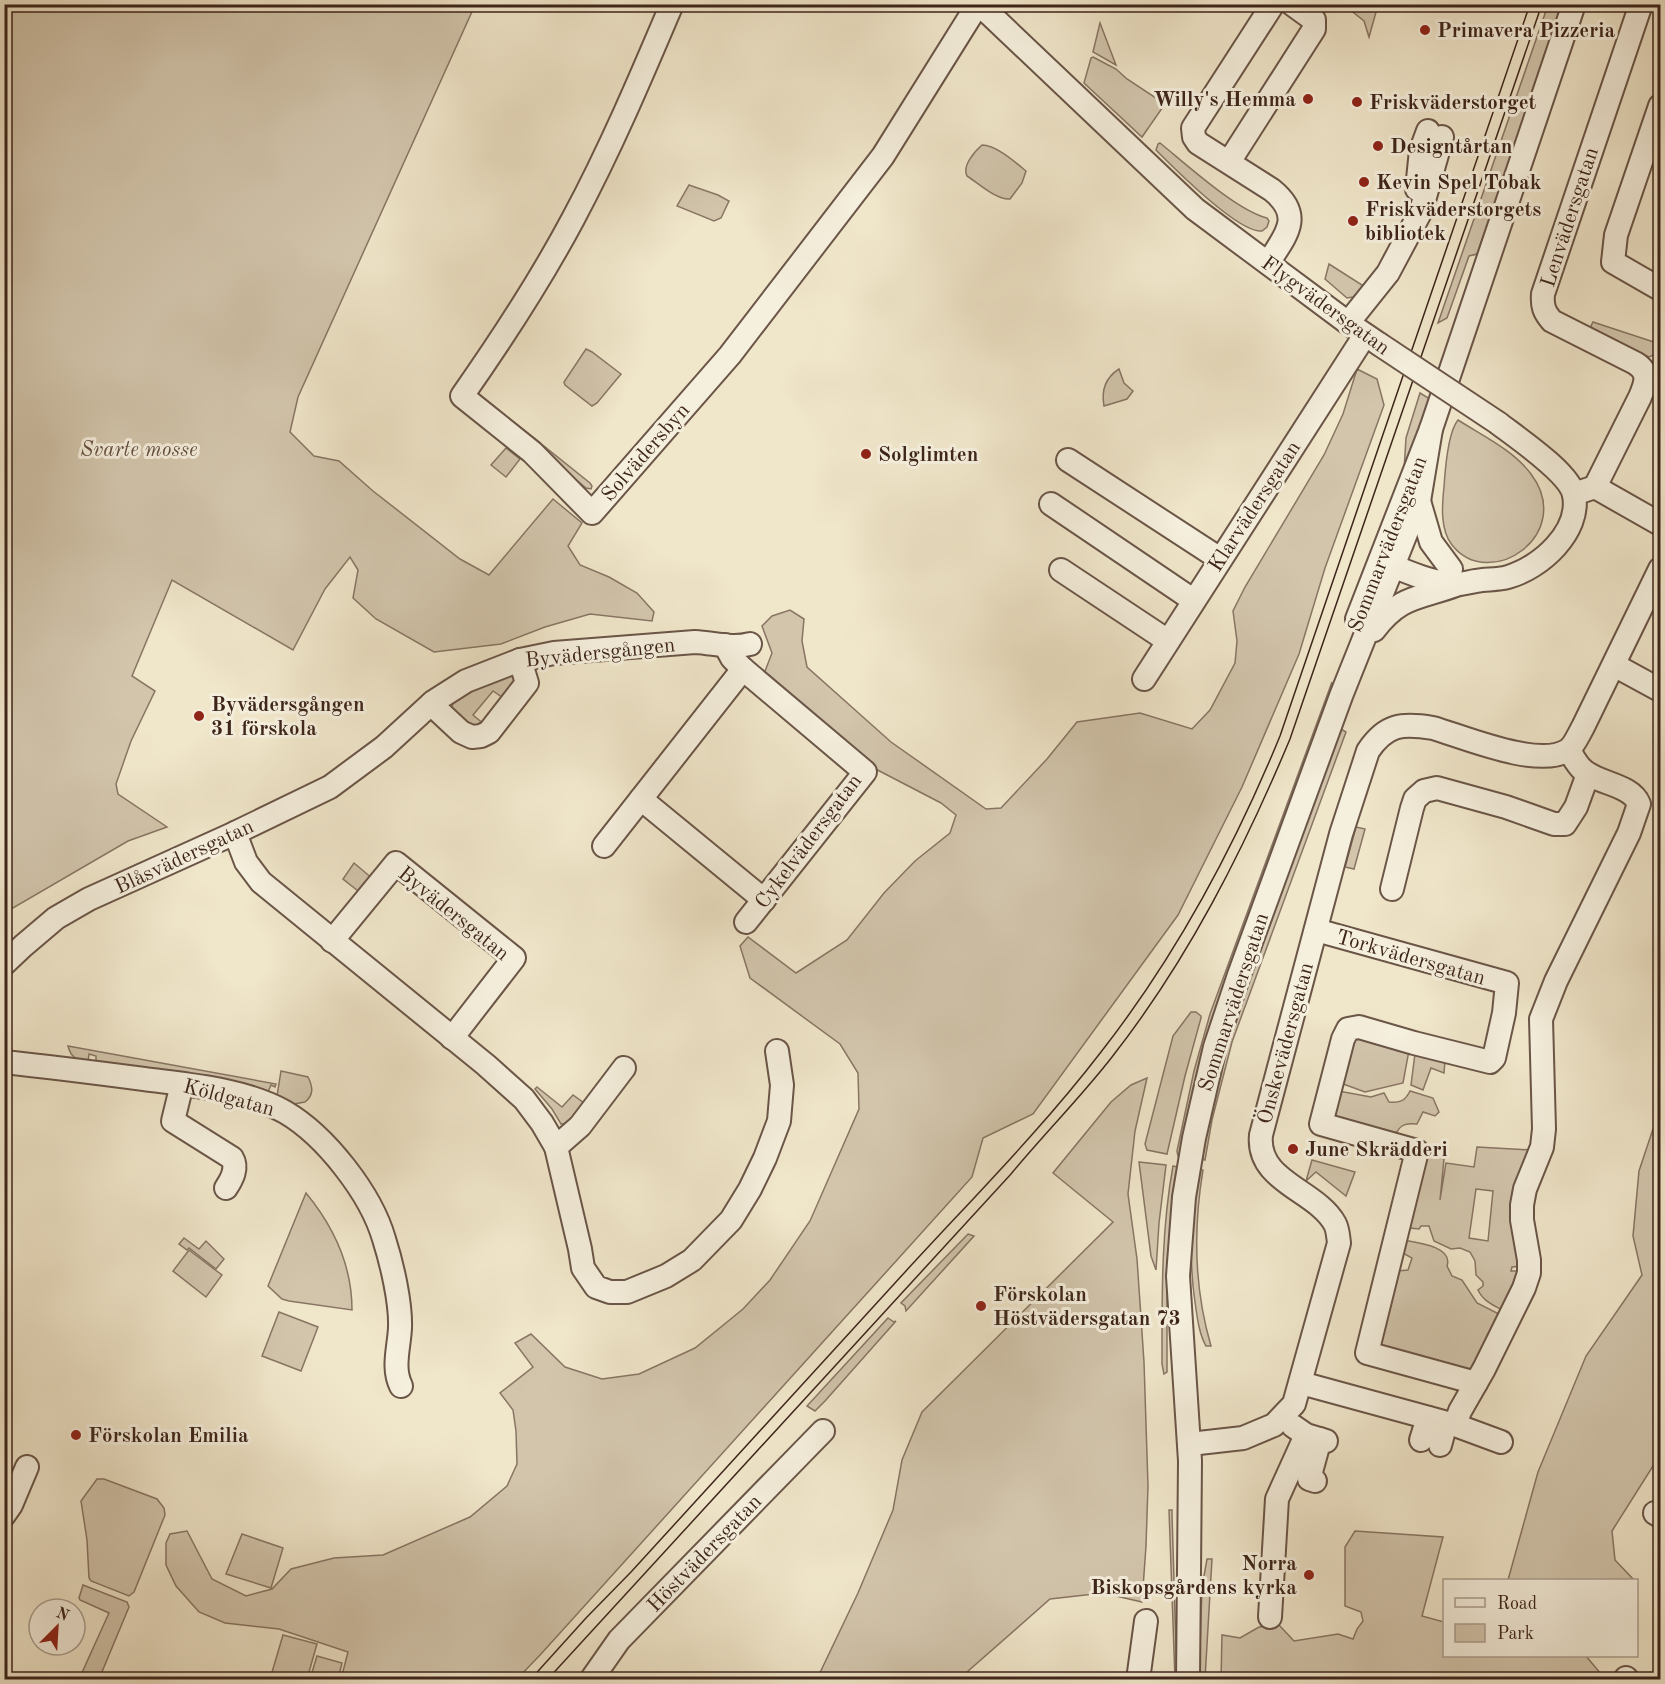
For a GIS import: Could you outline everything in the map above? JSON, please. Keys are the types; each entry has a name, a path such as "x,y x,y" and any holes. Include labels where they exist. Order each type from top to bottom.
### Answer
{"street":[{"name":"Solvädersbyn","path":"672,4 607,151 570,226 527,300 462,396 532,452 592,513 730,355 883,156 979,4"},
{"name":"Flygvädersgatan","path":"979,4 1195,209 1364,334 1498,423 1565,478 1585,490"},
{"path":"1268,264 1289,230 1289,210 1283,199 1198,143 1194,137 1193,128 1274,4"},
{"path":"1229,162 1314,29 1314,20 1292,4"},
{"name":"Sommarvädersgatan","path":"1188,1680 1190,1444 1178,1276 1184,1197 1197,1119 1215,1047 1232,993 1341,696 1363,645 1389,556 1574,4"},
{"name":"Lenvädersgatan","path":"1585,490 1640,397 1647,382 1646,375 1642,367 1635,363 1554,323 1545,314 1542,304 1546,285 1641,4"},
{"path":"1660,106 1616,235 1613,262 1629,273 1660,288"},
{"name":"Klarvädersgatan","path":"1144,678 1364,334 1388,273 1421,211 1435,134"},
{"name":"Sommarvädersgatan","path":"1341,696 1350,636 1419,501 1431,429"},
{"path":"1068,460 1220,559"},
{"path":"1389,556 1437,581 1510,576 1536,562 1557,546 1566,534 1585,490 1660,522"},
{"path":"1419,501 1431,542 1461,578"},
{"path":"1051,504 1193,600"},
{"path":"1431,1443 1443,1422 1460,1411 1520,1298 1529,1273 1522,1204 1525,1189 1542,1147 1544,1129 1541,1019 1556,981 1629,833 1639,804 1633,794 1582,770 1569,750 1583,727 1660,569"},
{"path":"1061,570 1168,641"},
{"path":"1363,645 1386,614 1400,603 1461,578"},
{"name":"Byvädersgången","path":"371,757 431,704 466,681 520,660 584,650 695,642 737,648 750,644"},
{"name":"Cykelvädersgatan","path":"726,645 732,658 743,669 865,772 746,922"},
{"path":"431,704 461,732 472,737 481,736 489,732 527,683 520,660"},
{"path":"1614,665 1660,690"},
{"path":"604,846 743,669"},
{"name":"Önskevädersgatan","path":"1190,1444 1243,1438 1274,1425 1294,1404 1339,1243 1337,1227 1330,1215 1271,1169 1265,1161 1260,1146 1341,834 1368,751 1387,730 1400,726 1433,728 1532,757 1554,756 1569,750"},
{"name":"Blåsvädersgatan","path":"4,964 56,918 89,899 330,787 371,757"},
{"path":"1392,889 1412,808 1415,799 1424,791 1437,788 1506,807 1554,824 1565,824 1576,807 1588,774"},
{"path":"641,799 764,900"},
{"path":"235,833 246,862 253,873 524,1099 556,1147 583,1268 596,1287 610,1292 627,1292 666,1276 692,1260 731,1220 750,1189 779,1121 782,1085 777,1051"},
{"name":"Byvädersgatan","path":"332,941 396,863 487,936 514,958 452,1038"},
{"name":"Torkvädersgatan","path":"1316,930 1507,983 1504,1012 1494,1058 1490,1062 1359,1027 1348,1029 1343,1039 1321,1125 1417,1151 1367,1353 1476,1383"},
{"name":"Köldgatan","path":"4,1062 182,1084 256,1100 285,1113 321,1140 351,1174 381,1227 389,1255 400,1328 396,1375 401,1386"},
{"path":"556,1147 580,1126 624,1068"},
{"path":"182,1084 173,1121 235,1161 234,1173 226,1188"},
{"path":"1301,1383 1443,1422 1501,1442"},
{"path":"1283,1417 1294,1428 1317,1438"},
{"name":"Höstvädersgatan","path":"591,1680 619,1640 823,1431"},
{"path":"1315,1481 1309,1479 1317,1438"},
{"path":"1270,1617 1277,1499 1317,1438"},
{"path":"4,1515 11,1505 27,1467"},
{"path":"1138,1680 1146,1621"}],"green space":[{"name":"Svarte mosse","path":"4,5 475,5 298,397 290,432 314,456 339,461 373,491 460,559 489,575 553,499 582,523 568,546 580,565 609,577 637,593 654,612 652,621 590,614 545,627 501,644 434,652 376,619 353,598 358,570 350,557 325,589 293,650 172,580 132,676 155,691 131,741 116,784 118,794 167,827 128,841 13,908 4,905"},
{"path":"1344,5 1378,5 1369,37 1364,21"},
{"path":"1548,5 1564,5 1477,254 1469,256 1447,318 1438,323"},
{"path":"1100,23 1116,65 1093,52"},
{"path":"1093,57 1116,69 1165,104 1142,137 1084,83"},
{"path":"1160,143 1226,196 1267,218 1269,221 1267,227 1262,231 1251,229 1223,211 1156,150"},
{"path":"982,145 999,151 1026,171 1022,183 1010,199 993,194 967,176 967,164"},
{"path":"689,185 729,201 721,218 714,221 677,206"},
{"path":"1329,264 1362,285 1363,288 1353,297 1347,298 1325,279"},
{"path":"1593,322 1660,344 1660,352 1649,357 1593,330 1591,326"},
{"path":"586,349 621,374 592,406 564,382"},
{"path":"1119,369 1124,383 1133,391 1127,399 1104,406 1105,385 1110,376"},
{"path":"1357,369 1377,379 1384,405 1325,568 1299,654 1242,787 1178,915 1033,1114 983,1138 972,1177 541,1654 517,1679 341,1679 348,1652 279,1629 225,1623 199,1612 176,1586 166,1565 166,1543 170,1534 187,1531 212,1579 246,1596 272,1589 291,1569 334,1558 383,1555 470,1517 507,1486 517,1464 513,1410 500,1393 533,1367 515,1343 531,1334 565,1367 602,1379 639,1374 695,1348 743,1309 770,1280 810,1221 859,1109 858,1073 840,1044 750,978 740,946 748,937 796,973 847,940 884,893 915,861 950,833 956,815 941,803 866,764 762,679 772,653 762,626 772,616 790,610 804,619 802,641 807,667 891,742 986,809 1001,808 1047,759 1077,722 1140,713 1192,729 1210,710 1235,663 1237,641 1233,611 1324,455 1343,414"},
{"path":"1420,393 1430,399 1404,471 1406,438"},
{"path":"479,394 590,483 591,489 586,488 476,397"},
{"path":"1458,420 1497,444 1524,465 1542,496 1543,517 1536,535 1523,550 1506,559 1487,563 1468,558 1452,545 1445,532 1442,509 1446,462 1449,442"},
{"path":"506,448 520,459 506,477 491,465"},
{"path":"512,674 517,679 506,700 493,691 473,715 485,725 474,730 451,710 455,696"},
{"path":"1332,682 1204,1051 1178,1156 1177,1151 1194,1071 1210,1014"},
{"path":"1341,729 1346,732 1232,1042 1212,1120 1205,1160 1200,1159 1206,1123 1232,1025"},
{"path":"1356,827 1365,829 1354,869 1345,867"},
{"path":"354,863 373,879 362,894 343,879"},
{"path":"1191,1012 1196,1012 1201,1018 1167,1154 1147,1150 1145,1144 1173,1036"},
{"path":"1351,1037 1410,1045 1403,1083 1365,1092 1335,1081"},
{"path":"68,1046 276,1084 275,1087 271,1085 268,1092 96,1064 96,1056 89,1054 88,1062 75,1058"},
{"path":"1416,1046 1445,1061 1444,1073 1431,1068 1423,1090 1411,1085"},
{"path":"281,1071 308,1077 312,1091 305,1102 294,1104 277,1096"},
{"path":"1147,1078 1135,1131 1128,1194 1137,1259 1144,1362 1148,1486 1142,1602 1103,1593 1050,1599 959,1679 817,1679 858,1593 893,1510 902,1460 922,1412 1113,1222 1053,1173 1111,1102 1131,1085"},
{"path":"537,1087 562,1107 573,1095 584,1103 570,1123 561,1124 535,1089"},
{"path":"1333,1090 1371,1097 1384,1093 1389,1102 1399,1102 1410,1091 1433,1098 1439,1112 1435,1116 1423,1112 1417,1124 1405,1125 1389,1135 1387,1130 1333,1118"},
{"path":"1660,1108 1660,1455 1612,1531 1615,1560 1633,1579 1508,1579 1538,1472 1586,1356 1642,1275 1633,1236 1639,1171"},
{"path":"1477,1147 1532,1150 1522,1266 1512,1267 1511,1271 1521,1271 1513,1283 1517,1285 1504,1311 1480,1294 1478,1290 1483,1286 1483,1282 1476,1275 1475,1261 1470,1252 1460,1248 1451,1249 1434,1241 1429,1226 1421,1226 1419,1229 1400,1227 1427,1153 1444,1159 1440,1200 1446,1163 1474,1167","holes":["1476,1189 1493,1191 1488,1241 1469,1238"]},
{"path":"1312,1160 1355,1172 1346,1196 1316,1172 1306,1181"},
{"path":"1139,1162 1166,1165 1156,1270 1151,1256"},
{"path":"1173,1166 1178,1167 1167,1262 1167,1372 1164,1374 1162,1364 1163,1265 1166,1215"},
{"path":"1199,1169 1203,1170 1197,1237 1198,1281 1211,1346 1206,1346 1200,1330 1192,1268 1193,1219"},
{"path":"306,1193 325,1219 340,1248 349,1278 352,1310 282,1299 268,1286"},
{"path":"968,1234 974,1236 906,1311 905,1306 901,1303"},
{"path":"184,1238 199,1249 206,1241 224,1259 216,1269 189,1248 187,1250 179,1244"},
{"path":"1398,1239 1422,1243 1444,1253 1452,1276 1462,1280 1477,1303 1501,1315 1473,1369 1468,1371 1382,1352 1375,1328 1397,1271 1408,1270 1412,1258 1401,1252"},
{"path":"189,1250 222,1275 206,1297 173,1271"},
{"path":"279,1312 318,1327 301,1371 262,1356"},
{"path":"888,1318 896,1321 825,1401 815,1411 807,1406"},
{"path":"97,1479 104,1479 157,1499 164,1508 165,1515 134,1592 129,1596 91,1581 89,1578 87,1540 81,1501"},
{"path":"1169,1510 1172,1510 1177,1679 1175,1679"},
{"path":"1355,1531 1443,1537 1422,1616 1443,1622 1443,1657 1587,1657 1606,1680 1221,1680 1222,1635 1240,1638 1259,1627 1279,1625 1294,1641 1338,1634 1353,1639 1363,1621 1361,1612 1345,1606 1345,1547"},
{"path":"242,1534 283,1548 271,1588 226,1574"},
{"path":"1207,1559 1212,1559 1205,1679 1199,1679 1202,1587"},
{"path":"83,1585 127,1602 129,1607 99,1679 80,1677 109,1613 87,1603 87,1597 79,1597"},
{"path":"283,1635 317,1644 307,1679 270,1679"},
{"path":"317,1656 342,1663 338,1679 310,1679"}],"tram line":[{"path":"530,1680 1052,1112 1128,1015 1178,939 1223,860 1280,736 1530,4"},
{"path":"547,1680 1088,1087 1140,1020 1189,943 1233,863 1290,739 1542,4"}],"place":[{"name":"Primavera Pizzeria","path":"1425,30"},
{"name":"Willy's Hemma","path":"1308,99"},
{"name":"Friskväderstorget","path":"1357,102"},
{"name":"Designtårtan","path":"1378,146"},
{"name":"Kevin Spel Tobak","path":"1364,182"},
{"name":"Friskväderstorgets bibliotek","path":"1353,221"},
{"name":"Solglimten","path":"866,454"},
{"name":"Byvädersgången 31 förskola","path":"199,716"},
{"name":"June Skrädderi","path":"1293,1149"},
{"name":"Förskolan Höstvädersgatan 73","path":"981,1306"},
{"name":"Förskolan Emilia","path":"76,1435"},
{"name":"Norra Biskopsgårdens kyrka","path":"1309,1575"}]}
